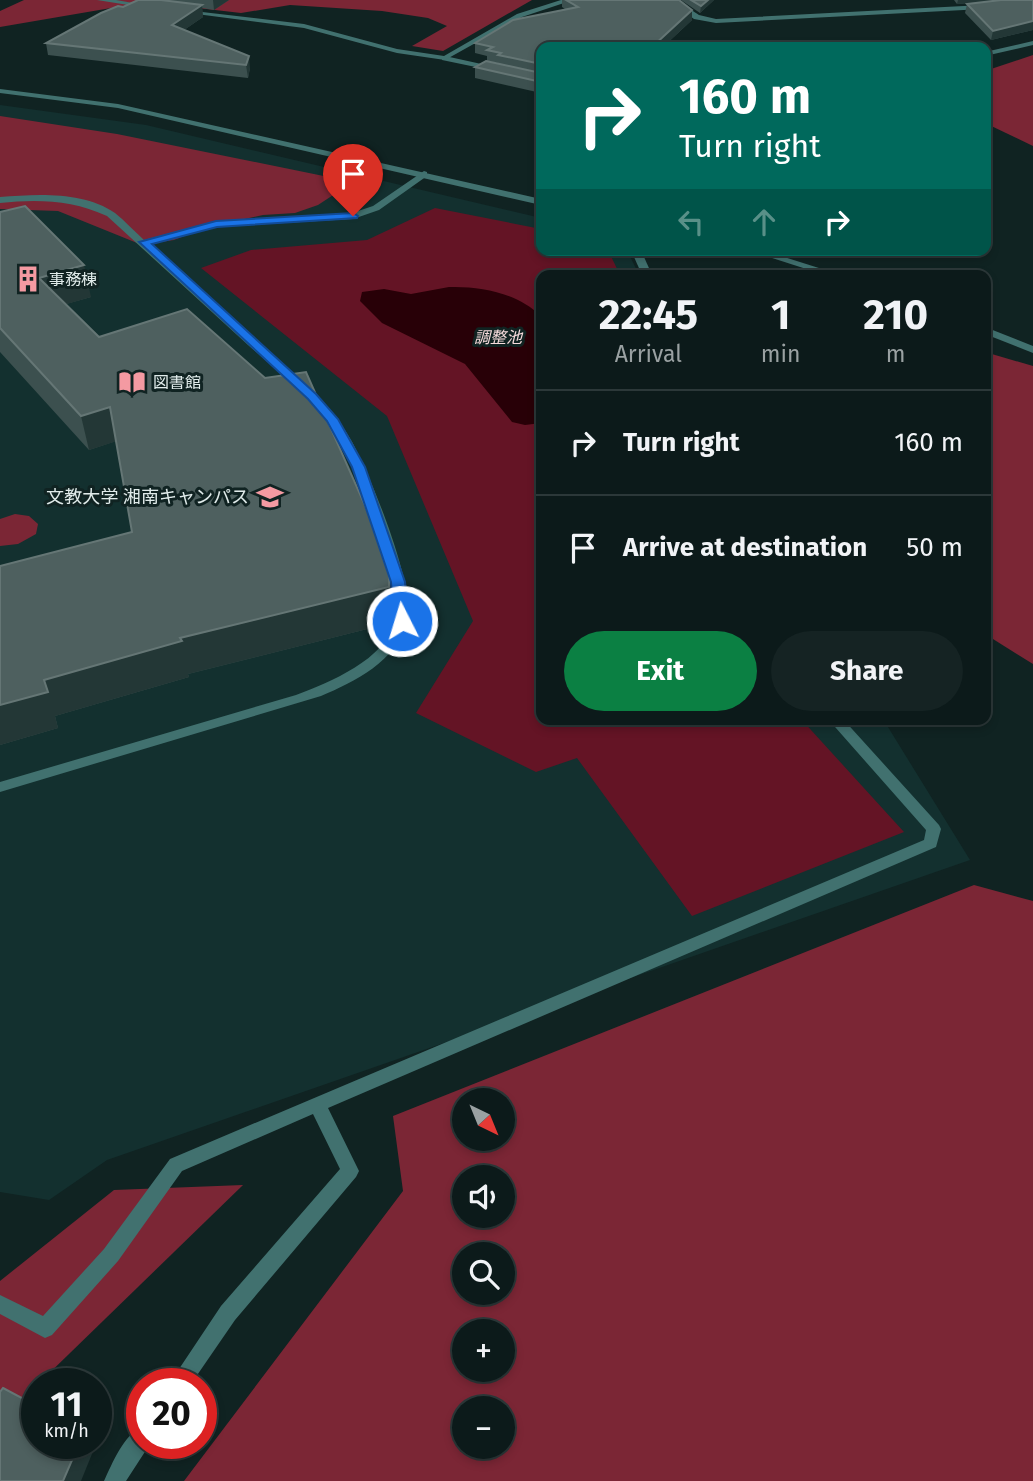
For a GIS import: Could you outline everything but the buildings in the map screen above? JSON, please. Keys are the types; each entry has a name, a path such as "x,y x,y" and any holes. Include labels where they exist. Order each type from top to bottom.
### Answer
{"street":[{"path":"100,0 151,7"},
{"path":"445,58 509,18 541,6 570,0"},
{"path":"671,0 697,17 716,21 998,5"},
{"path":"177,11 304,26 397,51 445,58 510,73"},
{"path":"991,53 1033,43"},
{"path":"0,91 118,106 536,201"},
{"path":"145,242 216,224 353,216 376,208 424,174"},
{"path":"0,200 63,199 92,204 110,214 145,242 312,397 332,419 358,467 398,582 402,621 376,659 342,683 301,698 0,787"},
{"path":"771,256 819,270"},
{"path":"991,333 1033,351"},
{"path":"0,1304 45,1328 111,1255 176,1165 931,843 934,829 840,725"},
{"path":"190,1368 228,1313 350,1171 318,1106"},
{"path":"115,1481 127,1459"}],"shaded area":[{"path":"24,0 532,0 443,51 412,46 447,26 428,18 382,11 290,5 241,13 146,2 0,27 0,11"},
{"path":"1033,55 1033,146 991,126 991,69"},
{"name":"文教大学 湘南キャンパス","path":"0,105 146,125 536,217 536,256 630,256 637,270 536,270 536,725 887,725 970,860 107,1160 49,1200 0,1192"},
{"path":"0,116 117,134 353,182 318,205 295,213 263,215 208,227 174,240 142,245 58,211 0,209"},
{"path":"435,208 536,228 536,256 611,256 618,270 536,270 536,725 806,725 904,832 692,916 577,758 536,772 416,713 473,621 387,416 201,268 251,250 367,240"},
{"path":"991,354 1033,366 1033,664 991,638"},
{"path":"15,514 29,516 38,524 36,534 18,544 0,546 0,519"},
{"path":"974,885 1033,901 1033,1481 184,1481 201,1459 217,1459 217,1437 403,1191 393,1116 452,1093 452,1152 514,1152 515,1088 463,1088"},
{"path":"243,1185 55,1368 21,1368 21,1401 0,1421 0,1281 114,1190"}],"water":[{"name":"調整池","path":"449,287 474,288 510,296 536,312 536,424 525,425 512,422 465,364 382,323 360,301 362,292 384,289 411,294"}],"place":[{"name":"事務棟","path":"28,279"},
{"name":"図書館","path":"132,382"},
{"name":"文教大学 湘南キャンパス","path":"270,497"}],"route":[{"path":"353,216 216,224 145,242 312,397 332,419 358,467 398,582 402,621"}]}
